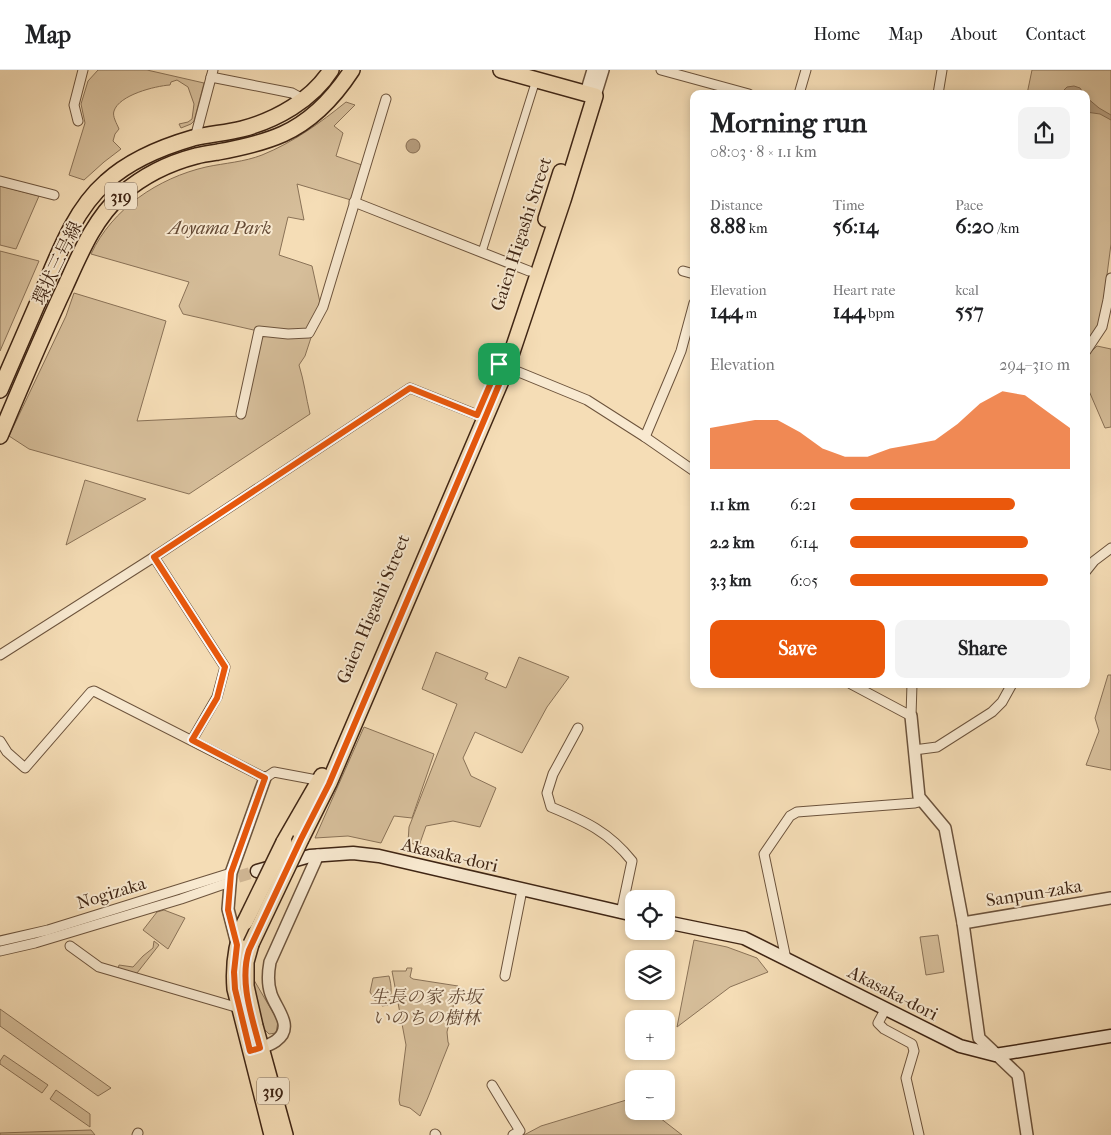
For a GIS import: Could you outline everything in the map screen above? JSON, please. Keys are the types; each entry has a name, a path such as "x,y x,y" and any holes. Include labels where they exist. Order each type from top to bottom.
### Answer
{"main road":[{"name":"環状三号線","path":"0,390 68,234 90,199 106,182 122,170 154,152 194,138 260,124 284,112 318,88 331,70"},
{"name":"環状三号線","path":"0,436 84,244 102,217 122,194 175,162 197,155 237,148 286,133 322,106 341,86 352,70"},
{"path":"500,70 591,95"},
{"name":"Gaien Higashi Street","path":"503,366 529,271 591,95"},
{"name":"Gaien Higashi Street","path":"285,1135 239,1008 234,972 244,944 301,839 503,366 563,200 591,95"},
{"name":"Gaien Higashi Street","path":"272,1135 255,1049 245,980 245,922 284,842 324,782"},
{"name":"Akasaka-dori","path":"257,871 318,855 353,853 379,856 625,914"},
{"name":"Akasaka-dori","path":"675,924 744,938 960,1046 995,1054 1111,1036"}],"street":[{"path":"78,120 74,105 83,70"},
{"path":"591,95 593,70"},
{"path":"591,95 603,70"},
{"path":"661,70 734,90"},
{"path":"800,90 806,70"},
{"path":"939,90 942,70"},
{"path":"194,138 212,74 292,93 303,99"},
{"path":"482,252 536,80"},
{"path":"241,414 258,331 288,334 309,333 323,307 386,99"},
{"path":"0,181 54,195"},
{"path":"354,202 529,271"},
{"path":"684,271 690,273"},
{"path":"1090,344 1102,327 1111,278"},
{"path":"645,437 681,351 690,318"},
{"path":"503,366 587,400 690,468"},
{"path":"0,655 154,557 410,388 481,417"},
{"path":"1090,566 1111,548"},
{"path":"154,557 225,667 217,698 192,740"},
{"path":"858,688 911,716"},
{"path":"912,688 911,716 919,797 945,828 963,923 980,1038 1018,1075 1027,1135"},
{"path":"914,750 937,747 992,712 1002,702 1010,688"},
{"path":"0,741 7,752 26,768 91,692 94,691 265,778"},
{"path":"578,728 553,774 547,793 551,807 588,823 619,845 632,861 629,890"},
{"path":"244,944 228,910 230,878 265,778 274,772 324,782"},
{"path":"786,959 764,854 790,816 797,812 923,801"},
{"path":"255,1049 276,1042 283,1030 284,1021 271,995 268,984 270,962 318,855"},
{"name":"Nogizaka","path":"0,941 48,930 230,878"},
{"name":"Nogizaka","path":"0,950 34,943 180,899 230,878"},
{"path":"505,976 522,890"},
{"name":"Sanpun-zaka","path":"963,923 1111,898"},
{"path":"70,946 99,967 239,1008"},
{"path":"885,1010 878,1023 884,1030 912,1044 914,1051 906,1078 919,1135"},
{"path":"492,1085 520,1131 514,1135"}],"green space":[{"path":"98,70 147,70 204,83 194,121 181,128 179,124 192,119 194,104 188,87 177,80 171,82 170,85 138,92 123,100 114,111 119,129 113,141 121,149 84,180 69,175 85,123 81,104 88,81"},
{"path":"1032,70 1111,70 1111,244 1099,323 1093,336 1090,338 1090,90 1028,90"},
{"name":"Aoyama Park","path":"346,102 355,105 334,126 343,133 336,156 362,165 351,200 297,184 304,220 288,217 279,255 312,266 321,307 305,356 299,365 310,414 189,494 29,449 9,436 66,316 74,293 166,321 137,421 242,416 258,331 183,314 179,306 189,282 91,254 111,223 138,198 154,187 188,172 248,159 274,150 306,132"},
{"path":"0,186 39,196 16,249 0,245"},
{"path":"0,251 39,261 0,351"},
{"path":"1097,346 1111,349 1111,427 1105,428 1090,393 1090,353"},
{"path":"85,480 146,499 66,545"},
{"path":"436,652 488,673 485,679 506,688 519,657 569,677 547,707 522,753 475,732 463,758 471,776 496,788 480,827 453,821 426,826 419,846 408,842 409,827 457,704 422,689"},
{"path":"1108,675 1111,675 1111,770 1086,765 1099,731 1095,718"},
{"path":"364,727 434,754 412,818 394,816 381,843 348,836 315,838"},
{"path":"164,910 185,918 168,949 143,930 157,912"},
{"path":"938,935 944,972 926,975 920,937"},
{"path":"694,940 727,947 757,958 768,972 730,987 677,1027"},
{"path":"154,941 159,945 137,973 131,974 118,969 119,965 133,967 153,948"},
{"name":"生長の家 赤坂 いのちの樹林","path":"407,968 412,968 410,977 413,979 458,986 447,1032 449,1044 420,1116 410,1108 400,1105 399,1100 406,1045 392,971 406,971"},
{"path":"251,975 278,1021 276,1033 269,1034 262,1027"},
{"path":"389,976 390,998 388,1005 382,1006 381,1002 376,1002 370,992 373,978"},
{"path":"0,1009 111,1088 98,1096 0,1026"},
{"path":"4,1055 48,1085 42,1093 0,1064"},
{"path":"56,1090 90,1114 90,1127 50,1099"},
{"path":"625,1100 625,1120 663,1120 682,1135 524,1135 541,1126"},
{"path":"91,1130 95,1135 0,1135 0,1133"}],"shaded area":[{"path":"1074,86 1081,90 1064,90 1067,87"},
{"path":"1090,100 1111,115 1111,120 1100,114 1090,113"},
{"path":"413,139 418,141 420,146 418,151 413,153 408,151 406,146 408,141"}],"tunnel":[{"path":"221,882 257,871"},
{"path":"123,912 202,888"},
{"path":"0,946 104,918"}],"route":[{"path":"499,364 506,368 432,544 329,784 249,950 245,980 260,1048 250,1051 235,989 234,965 237,945 228,910 231,873 265,778 192,740 217,698 225,667 154,557 410,388 477,415 499,364"}]}
